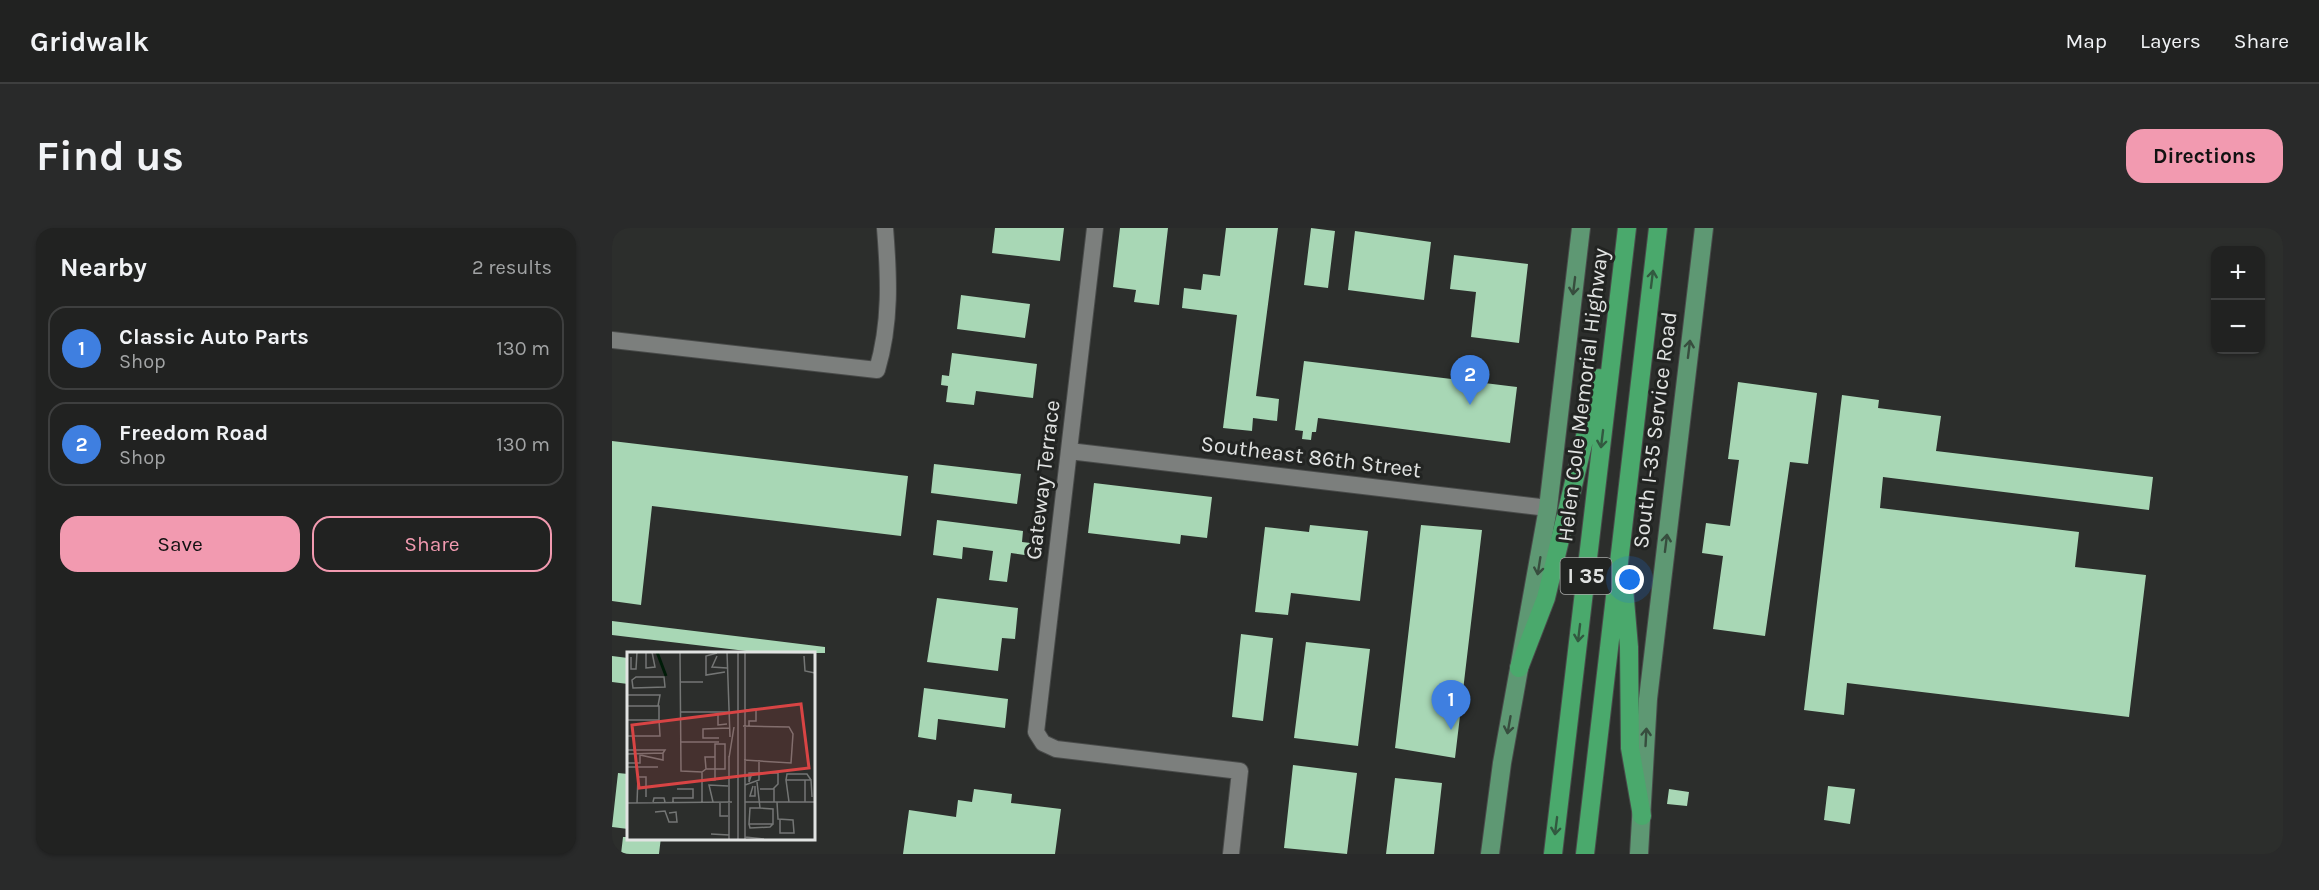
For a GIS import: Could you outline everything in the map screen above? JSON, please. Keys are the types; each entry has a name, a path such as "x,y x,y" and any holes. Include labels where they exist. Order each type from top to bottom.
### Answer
{"highway":[{"name":"Helen Cole Memorial Highway","path":"1553,854 1627,228"},
{"name":"I 35","path":"1585,854 1658,228"},
{"path":"1520,668 1546,598 1619,298"},
{"path":"1621,546 1629,647 1630,747 1642,816"}],"main road":[{"path":"1490,854 1502,763 1548,508 1581,228"},
{"name":"South I-35 Service Road","path":"1639,854 1648,699 1704,228"}],"street":[{"path":"612,340 877,370 886,338 888,265 885,228"},
{"name":"Gateway Terrace","path":"1095,228 1036,713 1038,736 1047,746 1056,749 1240,771 1231,854"},
{"name":"Southeast 86th Street","path":"1069,452 1548,508"}],"building":[{"path":"995,228 1064,228 1060,261 992,253"},
{"path":"1120,228 1168,228 1159,305 1134,302 1136,290 1113,287"},
{"path":"1226,228 1278,228 1256,396 1279,399 1277,421 1253,418 1252,431 1223,428 1237,315 1182,308 1184,288 1201,290 1203,274 1220,276"},
{"path":"1311,228 1335,231 1328,288 1304,285"},
{"path":"1355,231 1431,242 1424,300 1348,290"},
{"path":"1454,255 1528,264 1519,343 1471,337 1476,292 1450,289"},
{"path":"961,295 1030,304 1025,338 957,329"},
{"path":"952,353 1037,364 1033,398 976,391 974,405 946,402 948,386 941,385 942,375 949,376"},
{"path":"1304,361 1517,387 1510,443 1318,418 1316,432 1312,432 1311,440 1302,439 1303,431 1295,430"},
{"path":"1738,382 1817,393 1808,464 1790,462 1765,636 1713,629 1723,556 1702,553 1706,523 1730,526 1739,460 1728,459"},
{"path":"1842,395 1879,400 1878,408 1941,416 1936,451 2153,477 2149,510 1883,477 1880,508 2079,532 2075,567 2146,575 2129,717 1847,683 1844,715 1804,710"},
{"path":"612,441 908,476 901,536 652,506 641,605 612,601"},
{"path":"934,464 1021,474 1017,504 931,493"},
{"path":"1094,483 1212,497 1207,538 1181,535 1180,544 1088,533"},
{"path":"937,520 1023,531 1022,542 1039,544 1038,557 1011,553 1007,582 989,580 993,551 963,547 962,559 933,555"},
{"path":"1310,525 1368,531 1360,601 1291,593 1288,615 1255,612 1265,527 1309,532"},
{"path":"1421,525 1482,530 1455,758 1395,748"},
{"path":"937,598 1018,608 1015,639 1002,638 998,671 927,662"},
{"path":"612,621 825,647 825,653 755,652 612,635"},
{"path":"1241,634 1273,638 1263,721 1232,717"},
{"path":"1306,642 1370,649 1358,746 1294,738"},
{"path":"612,656 627,658 627,684 612,682"},
{"path":"924,688 1008,699 1005,728 938,719 936,740 918,737"},
{"path":"1293,765 1357,773 1347,854 1284,848"},
{"path":"618,773 627,774 627,829 612,827"},
{"path":"1395,778 1442,783 1434,854 1386,854"},
{"path":"1828,786 1855,789 1850,824 1824,820"},
{"path":"974,789 1012,794 1011,803 1061,809 1055,854 903,854 909,810 956,817 958,800 972,802"},
{"path":"1669,789 1689,792 1687,806 1667,804"},
{"path":"623,837 661,839 659,854 621,854"}],"place":[{"name":"Freedom Road","path":"1470,405"},
{"name":"Classic Auto Parts","path":"1451,730"}]}
